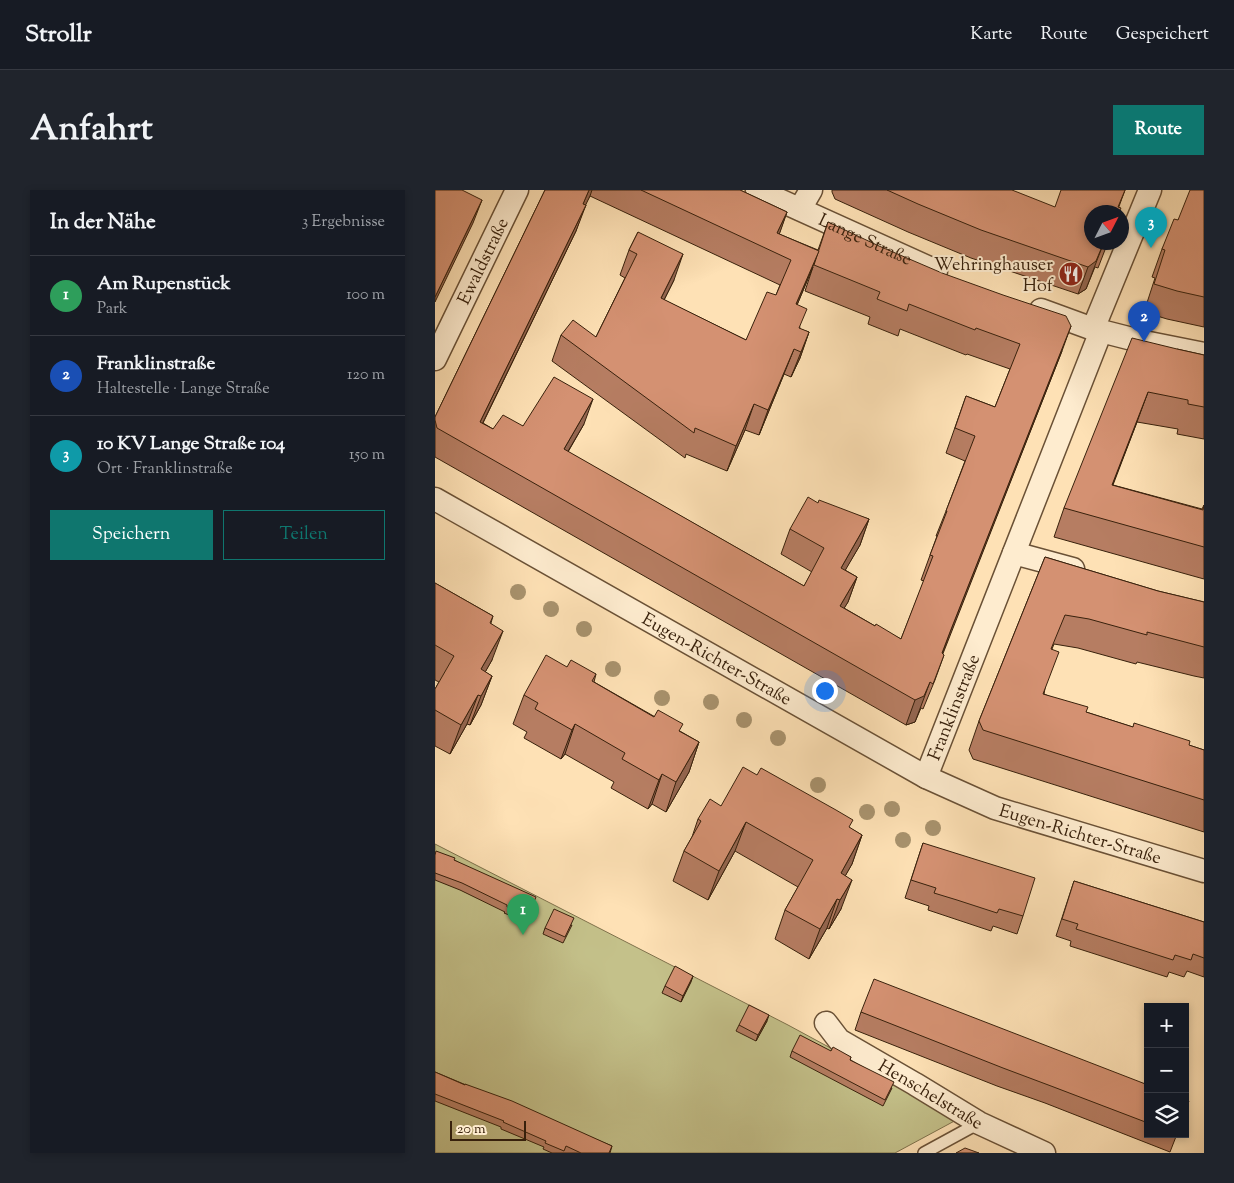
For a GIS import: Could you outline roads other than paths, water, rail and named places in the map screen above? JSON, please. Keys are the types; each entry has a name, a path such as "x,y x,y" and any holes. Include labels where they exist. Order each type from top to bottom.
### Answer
{"street":[{"name":"Ewaldstraße","path":"435,359 517,190"},
{"name":"Lange Straße","path":"757,190 806,200 951,278"},
{"name":"Franklinstraße","path":"926,777 1014,553 1150,190"},
{"path":"1017,302 1097,330 1204,354"},
{"name":"Eugen-Richter-Straße","path":"435,499 926,777 995,808 1204,871"},
{"path":"1014,553 1090,574"},
{"name":"Henschelstraße","path":"826,1023 839,1040 979,1123 1044,1153"}],"lane":[{"path":"924,1153 979,1123"}],"place":[{"name":"10 KV Lange Straße 104","path":"1151,248"},
{"name":"Wehringhauser Hof","path":"1071,274"},
{"name":"Franklinstraße","path":"1144,342"},
{"name":"Am Rupenstück","path":"523,935"}]}
